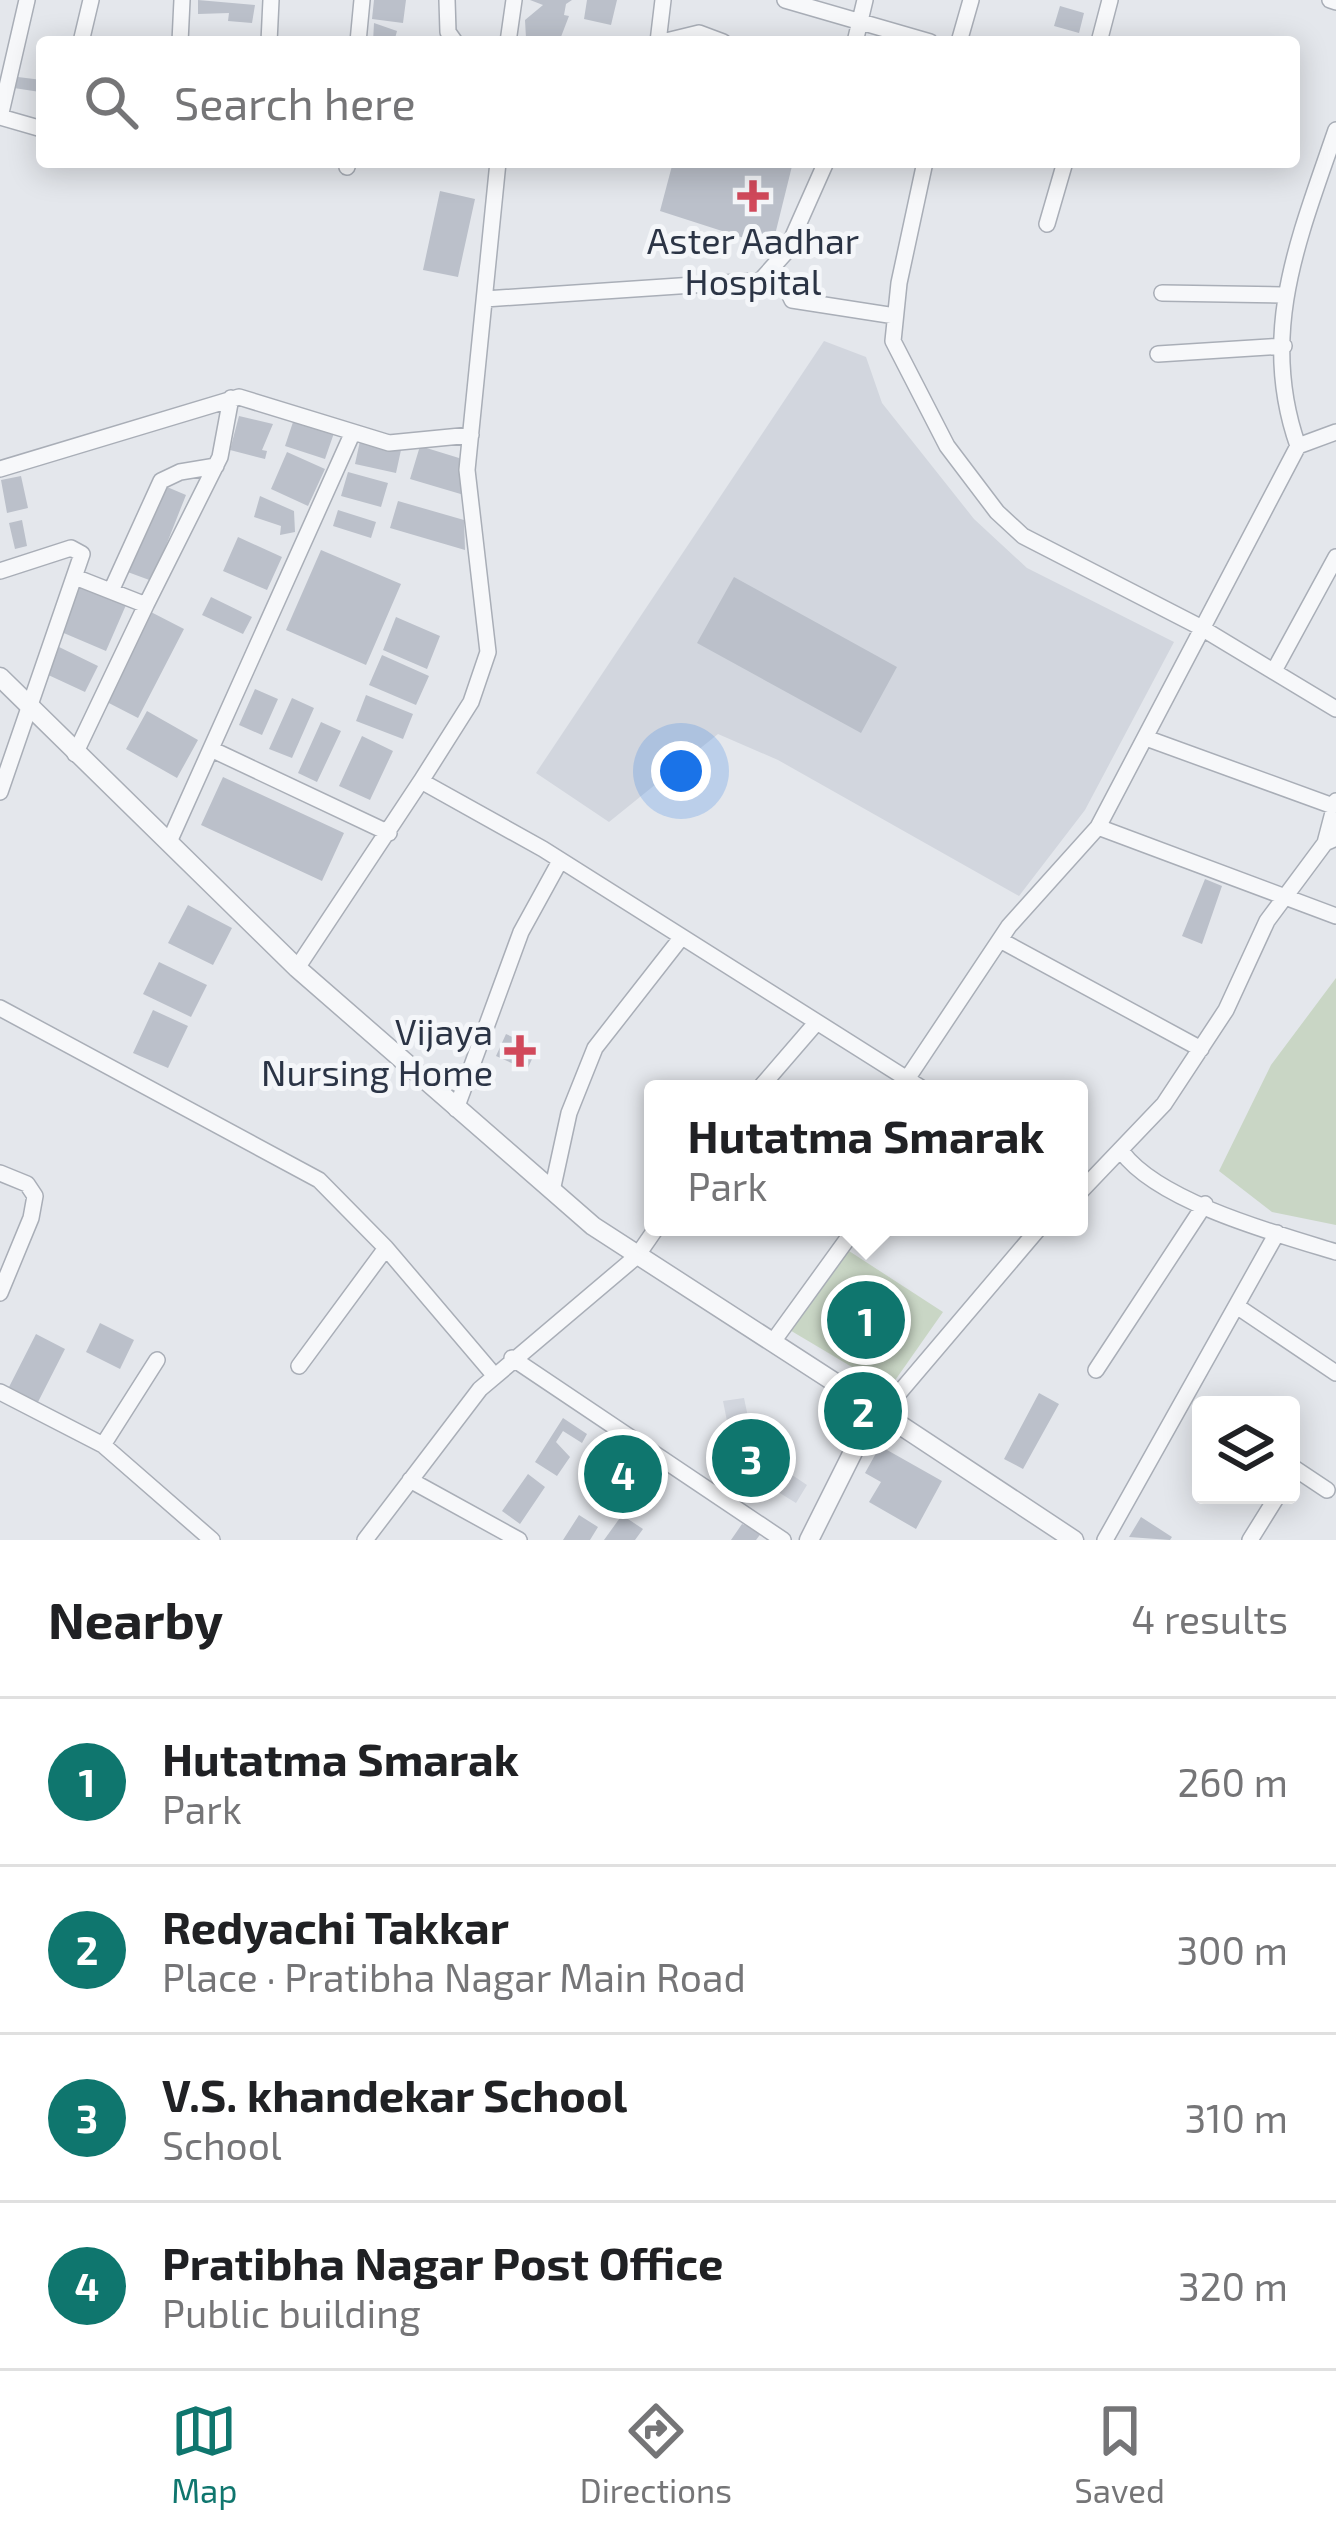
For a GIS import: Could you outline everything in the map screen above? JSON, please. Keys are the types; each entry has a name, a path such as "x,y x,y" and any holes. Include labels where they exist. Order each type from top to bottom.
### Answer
{"street":[{"path":"27,0 0,117 36,127"},
{"path":"82,36 91,0"},
{"path":"180,36 182,0"},
{"path":"269,36 271,0"},
{"path":"359,36 362,0"},
{"path":"447,0 451,36"},
{"path":"509,36 514,0"},
{"path":"660,36 663,0"},
{"path":"785,0 912,36"},
{"path":"856,36 865,0"},
{"path":"960,36 971,0"},
{"path":"1101,36 1110,0"},
{"path":"1298,446 1283,402 1282,295 1336,130"},
{"path":"297,968 471,702 488,652 466,470 497,168"},
{"path":"761,280 786,252 823,168"},
{"path":"924,168 893,341 946,446 997,512 1023,536 1275,669 1336,709"},
{"path":"1047,224 1063,168"},
{"path":"485,299 782,278 793,300 896,316"},
{"path":"1162,293 1282,295"},
{"path":"1159,354 1284,346"},
{"path":"0,469 231,398 258,400 353,432 410,444 471,435"},
{"path":"75,754 216,466 231,398"},
{"path":"169,842 353,432"},
{"path":"421,781 560,861 907,1079 1000,940 1098,827 1298,446 1336,432"},
{"path":"111,591 161,481 180,472 216,466"},
{"path":"0,571 71,548 82,554 0,792"},
{"path":"1275,669 1336,557"},
{"path":"75,577 146,605"},
{"path":"0,677 297,968 552,1192 637,1256 1074,1540"},
{"path":"1088,1183 1164,1104 1201,1049 1284,897 1330,840 1334,803 1146,738"},
{"path":"213,750 389,833"},
{"path":"1098,827 1336,916"},
{"path":"456,1109 521,932 560,861"},
{"path":"552,1192 569,1112 595,1048 681,938"},
{"path":"1000,940 1201,1049"},
{"path":"0,1008 319,1180 346,1202 494,1375"},
{"path":"767,1080 817,1023"},
{"path":"1122,1152 1135,1169 1205,1204 1336,1252"},
{"path":"0,1173 27,1184 35,1196 31,1218 0,1293"},
{"path":"1096,1370 1205,1204"},
{"path":"1198,1396 1277,1233"},
{"path":"365,1540 494,1375 637,1256 651,1236"},
{"path":"772,1343 849,1236"},
{"path":"809,1540 856,1446 1032,1236"},
{"path":"299,1366 386,1249"},
{"path":"1238,1307 1336,1373"},
{"path":"512,1358 784,1540"},
{"path":"104,1445 157,1360"},
{"path":"0,1392 104,1445 212,1540"},
{"path":"1105,1540 1192,1407"},
{"path":"1300,1474 1327,1490"},
{"path":"410,1480 519,1540"},
{"path":"1250,1540 1272,1504"}],"shaded area":[{"path":"824,341 866,357 882,403 974,519 1027,568 1174,642 1085,810 1019,896 778,760 718,734 609,822 536,773"},
{"path":"744,1398 755,1450 807,1485 796,1503 736,1466 723,1401"}],"green space":[{"path":"1336,978 1336,1225 1272,1212 1219,1171 1271,1065"},
{"path":"849,1251 943,1312 889,1389 788,1329"}],"building":[{"path":"198,0 255,5 252,23 228,21 229,13 198,14"},
{"path":"374,0 406,0 403,23 372,19"},
{"path":"530,0 572,0 566,4 564,15 569,16 561,36 526,36 525,20 543,5"},
{"path":"587,0 617,0 611,25 584,19"},
{"path":"1060,6 1084,13 1079,33 1054,26"},
{"path":"374,23 397,31 396,36 373,36"},
{"path":"18,77 36,79 36,91 14,88"},
{"path":"671,168 792,168 772,247 660,211"},
{"path":"440,191 475,199 458,277 423,270"},
{"path":"239,416 273,424 262,450 267,451 265,459 230,450"},
{"path":"294,419 334,433 325,459 285,446"},
{"path":"360,441 401,450 396,473 355,464"},
{"path":"420,446 459,458 464,495 410,479"},
{"path":"287,452 325,469 308,506 271,489"},
{"path":"348,472 388,483 381,507 341,496"},
{"path":"21,476 28,508 7,513 1,480"},
{"path":"160,484 186,495 152,581 125,571"},
{"path":"260,496 294,511 295,532 280,535 281,526 254,517"},
{"path":"398,501 464,520 465,550 390,528"},
{"path":"338,510 376,522 371,538 333,526"},
{"path":"22,520 27,546 15,549 9,523"},
{"path":"238,537 282,557 267,590 223,571"},
{"path":"321,550 401,584 366,665 286,630"},
{"path":"734,577 897,667 861,733 697,643"},
{"path":"80,585 126,605 106,651 59,631"},
{"path":"211,597 252,617 243,634 202,615"},
{"path":"149,611 184,629 138,718 103,700"},
{"path":"396,617 440,636 427,669 383,650"},
{"path":"57,646 98,666 85,692 44,673"},
{"path":"382,655 429,676 416,705 369,685"},
{"path":"255,689 278,699 262,735 239,725"},
{"path":"366,695 413,714 403,739 356,721"},
{"path":"292,698 314,708 292,758 269,749"},
{"path":"147,711 198,740 177,778 126,749"},
{"path":"321,722 341,731 317,782 298,773"},
{"path":"362,736 393,751 370,800 339,786"},
{"path":"223,777 344,833 322,881 201,825"},
{"path":"1205,879 1222,886 1202,944 1182,936"},
{"path":"188,905 232,928 213,965 168,943"},
{"path":"159,962 207,985 191,1017 143,994"},
{"path":"153,1010 188,1026 168,1068 133,1053"},
{"path":"506,1034 537,1048 527,1070 496,1056"},
{"path":"100,1323 134,1340 120,1369 86,1352"},
{"path":"36,1334 65,1349 38,1402 9,1387"},
{"path":"1039,1393 1059,1404 1023,1469 1004,1459"},
{"path":"563,1418 587,1434 582,1443 563,1431 556,1442 570,1457 557,1476 535,1462"},
{"path":"880,1446 942,1481 916,1529 869,1502 881,1482 865,1473"},
{"path":"528,1474 545,1487 520,1524 502,1511"},
{"path":"579,1515 598,1527 590,1540 563,1540"},
{"path":"622,1515 643,1529 635,1540 604,1540"},
{"path":"1141,1517 1172,1537 1170,1540 1129,1537"},
{"path":"742,1524 762,1532 756,1540 731,1540"}],"place":[{"name":"Aster Aadhar Hospital","path":"753,196"},
{"name":"Vijaya Nursing Home","path":"520,1051"},
{"name":"Hutatma Smarak","path":"866,1320"},
{"name":"Redyachi Takkar","path":"863,1411"},
{"name":"V.S. khandekar School","path":"751,1458"},
{"name":"Pratibha Nagar Post Office","path":"623,1474"}]}
